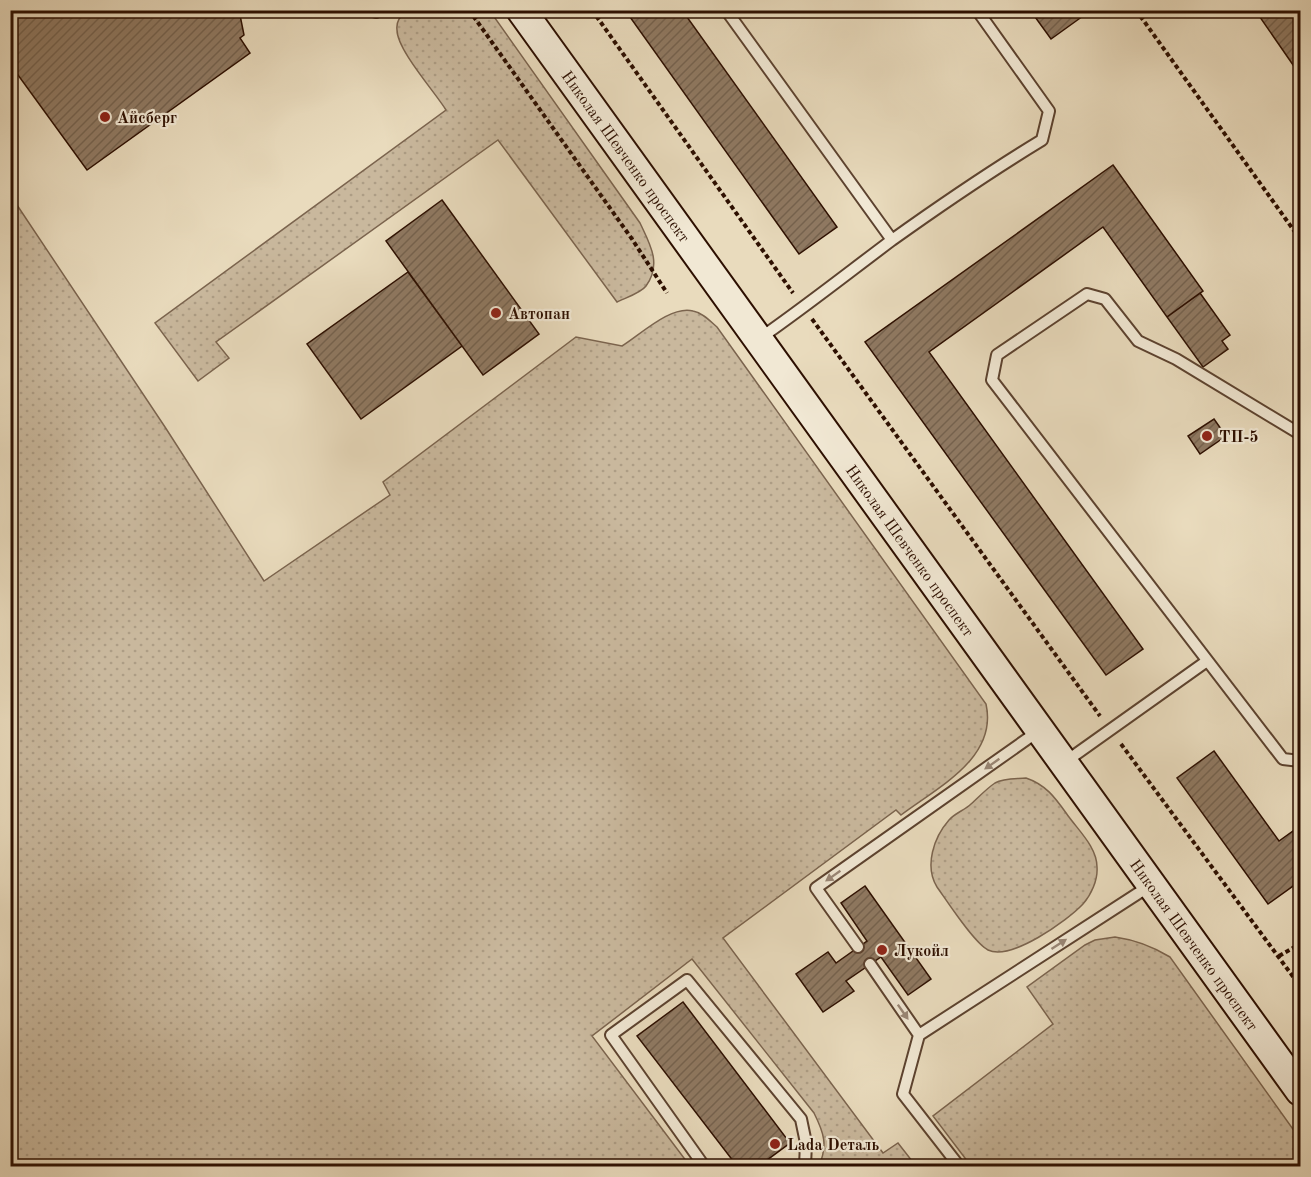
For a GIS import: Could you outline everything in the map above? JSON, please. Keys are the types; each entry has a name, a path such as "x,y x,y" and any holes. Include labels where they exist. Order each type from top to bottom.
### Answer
{"main road":[{"name":"Николая Шевченко проспект","path":"521,10 1300,1091"}],"lane":[{"path":"726,10 892,240"},
{"path":"759,339 804,308 892,240 1004,163 1042,140 1049,111 977,10"},
{"path":"1300,434 1176,359 1138,341 1105,299 1087,294 997,355 992,380 1284,759 1300,761"},
{"path":"1065,762 1207,661"},
{"path":"858,947 816,888 1040,730"},
{"path":"959,1167 903,1094 919,1035 1151,885"},
{"path":"870,964 919,1035"},
{"path":"704,1167 611,1035 687,980 801,1119 806,1143 805,1167"}],"path":[{"path":"469,10 632,239 667,293"},
{"path":"592,10 804,308 1300,986"},
{"path":"1136,10 1300,239"},
{"path":"1279,956 1300,944"}],"shaded area":[{"path":"406,11 490,11 640,223 653,254 651,278 640,291 617,302 498,140 216,342 229,358 198,381 155,323 446,110 403,48 397,24"},
{"path":"11,196 165,427 264,581 390,495 383,482 576,337 622,346 656,322 684,310 700,314 717,327 986,704 987,723 983,740 962,769 901,815 896,810 723,938 883,1153 898,1143 916,1166 819,1166 824,1139 814,1113 692,959 592,1036 690,1166 11,1166"},
{"path":"1026,778 1050,793 1087,840 1096,860 1096,877 1091,892 1083,904 1065,920 1024,945 998,952 982,946 968,931 937,887 931,870 932,852 949,820 992,785 1002,780"},
{"path":"1115,937 1144,944 1170,957 1300,1139 1300,1166 971,1166 933,1116 1053,1024 1027,987 1085,945 1095,940"}],"building":[{"name":"Айсберг","path":"10,10 239,10 244,35 240,38 250,53 87,170 10,64"},
{"path":"625,10 682,10 837,227 799,254"},
{"path":"1030,10 1089,10 1090,11 1051,39"},
{"path":"1255,10 1300,10 1300,75"},
{"path":"1113,165 1203,291 1167,317 1103,227 929,352 1143,649 1106,675 865,342"},
{"path":"442,200 539,334 483,375 386,241"},
{"path":"408,272 462,346 361,419 307,344"},
{"path":"1200,293 1230,335 1222,341 1228,349 1203,367 1167,317"},
{"name":"ТП-5","path":"1214,419 1226,436 1200,454 1188,436"},
{"path":"1214,751 1279,841 1300,826 1300,881 1268,904 1177,778"},
{"name":"Лукойл","path":"865,886 931,979 908,995 881,957 846,981 854,991 823,1012 796,974 828,952 836,963 867,941 841,903"},
{"path":"683,1002 790,1143 759,1166 737,1166 637,1036"}],"place":[{"name":"Айсберг","path":"105,117"},
{"name":"Автопан","path":"496,313"},
{"name":"ТП-5","path":"1207,436"},
{"name":"Лукойл","path":"882,950"},
{"name":"Lada Dеталь","path":"775,1144"}]}
